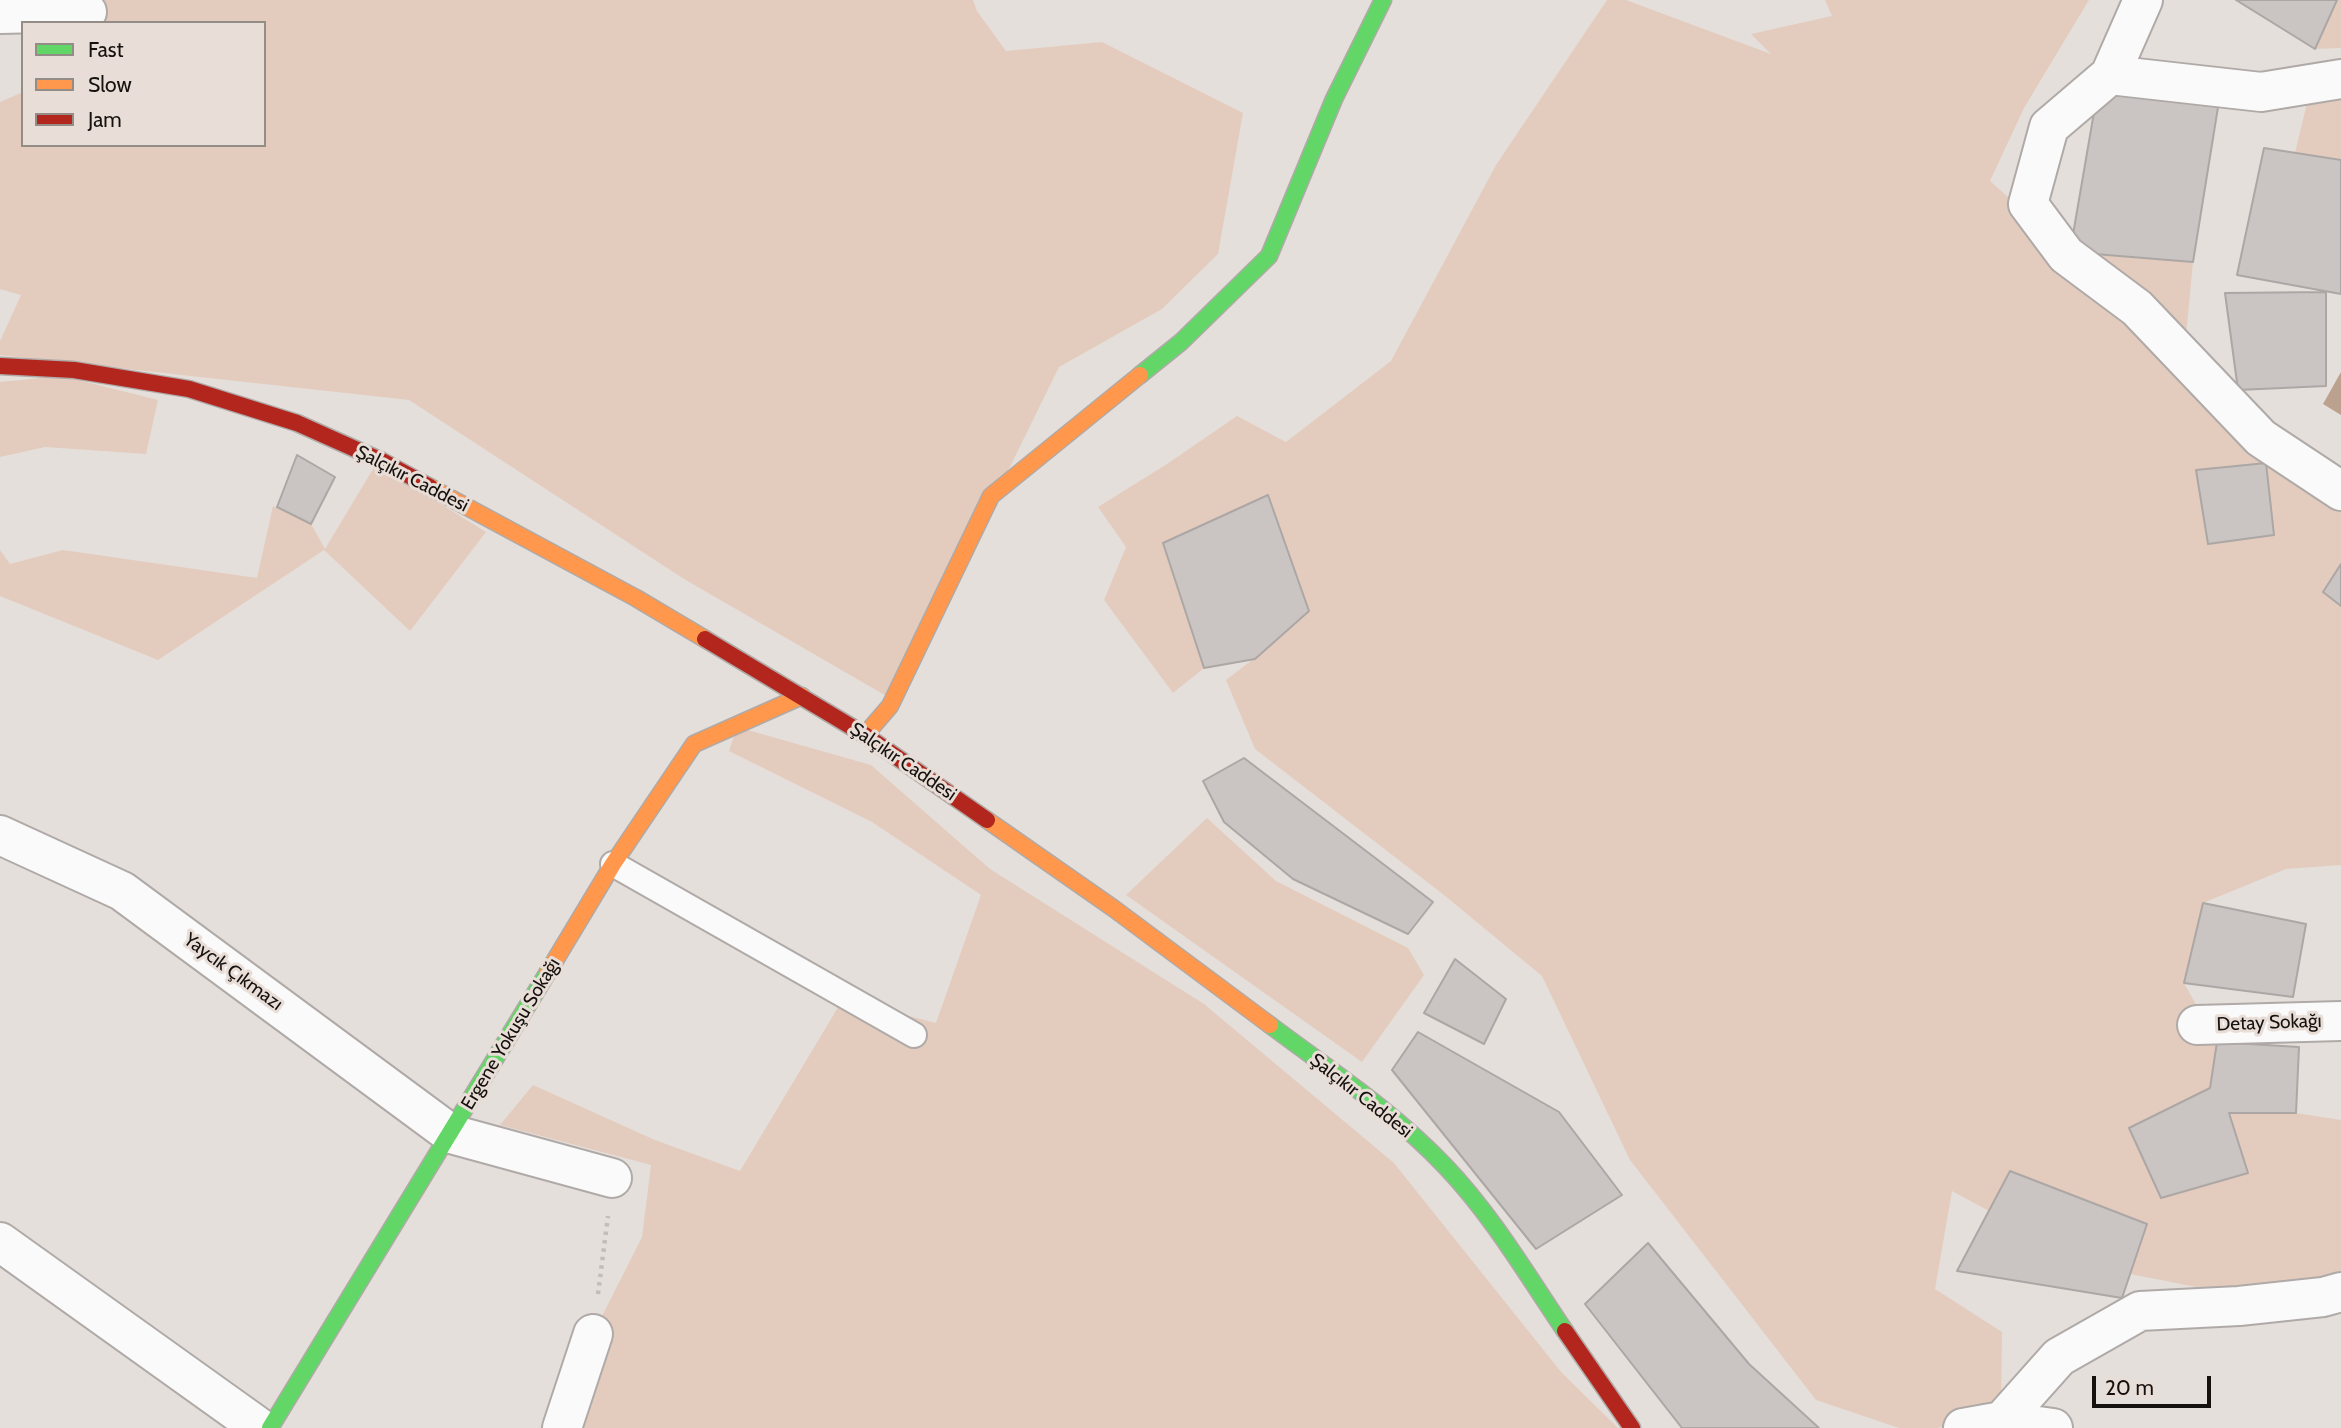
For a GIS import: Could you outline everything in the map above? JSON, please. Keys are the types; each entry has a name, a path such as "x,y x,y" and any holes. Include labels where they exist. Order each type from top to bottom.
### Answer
{"main road":[{"path":"865,735 890,706 991,496 1181,342 1269,256 1334,99 1383,0"},
{"name":"Şalçıkır Caddesi","path":"0,366 74,370 189,389 297,423 382,461 636,598 865,735 1113,908 1394,1118 1445,1166 1477,1203 1632,1428"},
{"name":"Ergene Yokuşu Sokağı","path":"270,1428 613,864 694,744 802,696"}],"street":[{"path":"0,14 87,12 75,0"},
{"path":"2143,0 2110,75 2049,127 2028,204 2066,255 2137,309 2261,438 2341,491"},
{"path":"2110,75 2261,92 2341,79"},
{"name":"Yaycık Çıkmazı","path":"0,835 122,891 451,1134"},
{"name":"Detay Sokağı","path":"2197,1026 2341,1021"},
{"path":"451,1134 612,1178"},
{"path":"0,1242 260,1428"},
{"path":"2002,1421 2059,1357 2140,1311 2239,1306 2323,1297 2341,1292"},
{"path":"562,1428 593,1334"},
{"path":"1964,1428 2002,1421 2053,1428"}],"lane":[{"path":"613,864 914,1035"}],"path":[{"path":"593,1334 612,1178"}],"shaded area":[{"path":"105,0 973,0 977,11 1006,51 1102,42 1243,113 1218,254 1162,309 1059,367 895,701 684,579 409,400 0,355 0,341 21,295 0,289 0,102 21,93 21,147 266,147 266,21 104,21"},
{"path":"1607,0 1626,0 1771,54 1751,34 1832,16 1825,0 2089,0 2024,108 1990,181 2070,252 2193,262 2183,367 2341,509 2341,564 2323,592 2341,606 2341,865 2286,869 2203,903 2184,983 2217,1042 2210,1088 2129,1128 2162,1198 2247,1173 2229,1113 2296,1113 2341,1120 2341,1298 2329,1313 2130,1274 2146,1224 2010,1171 1989,1211 1952,1191 1935,1289 2002,1332 2001,1411 1937,1428 1899,1428 1816,1400 1630,1160 1542,976 1444,895 1255,749 1226,680 1309,611 1268,496 1163,543 1204,668 1173,693 1104,600 1126,547 1098,507 1237,416 1286,442 1391,361 1496,165"},
{"path":"2337,0 2341,0 2341,48 2315,49"},
{"path":"2341,70 2341,160 2295,153 2314,74"},
{"path":"2341,372 2341,415 2323,404"},
{"path":"62,376 158,400 146,454 45,447 0,457 0,382"},
{"path":"376,464 486,532 410,631 324,550 158,660 0,596 0,550 10,564 63,550 257,578 273,506 311,524 325,549"},
{"path":"737,727 871,765 990,869 1204,1004 1394,1163 1562,1373 1618,1428 562,1428 593,1334 642,1237 651,1165 500,1125 533,1085 655,1140 740,1171 843,999 936,1023 981,895 872,822 729,751"},
{"path":"1207,818 1276,881 1408,948 1424,975 1362,1062 1126,895"}],"building":[{"path":"2236,0 2337,0 2315,49"},
{"path":"2098,89 2219,101 2193,262 2070,252"},
{"path":"2264,148 2341,160 2341,294 2237,275"},
{"path":"2326,292 2326,386 2238,390 2225,293"},
{"path":"297,455 335,477 311,524 277,507"},
{"path":"2266,463 2274,535 2208,544 2196,470"},
{"path":"1268,495 1309,611 1255,659 1204,668 1163,543"},
{"path":"2341,564 2341,606 2323,592"},
{"path":"1244,758 1433,902 1408,934 1293,879 1224,822 1203,781"},
{"path":"2203,903 2306,924 2293,997 2184,983"},
{"path":"1455,959 1506,999 1484,1044 1424,1013"},
{"path":"1418,1032 1559,1112 1622,1195 1536,1249 1392,1070"},
{"path":"2217,1042 2299,1047 2296,1113 2229,1113 2248,1173 2161,1198 2129,1128 2210,1088"},
{"path":"2010,1171 2147,1224 2122,1298 1957,1271"},
{"path":"1648,1243 1749,1364 1819,1428 1682,1428 1585,1304"}],"traffic: fast":[{"path":"1140,375 1181,342 1269,256 1334,99 1383,0"},
{"path":"270,1428 548,972"},
{"path":"1270,1025 1383,1110 1445,1166 1494,1225 1565,1331"}],"traffic: slow":[{"path":"865,735 890,706 991,496 1140,375"},
{"path":"430,487 636,598 705,639"},
{"path":"548,972 613,864 694,744 802,696"},
{"path":"987,820 1113,908 1270,1025"}],"traffic: jam":[{"path":"0,366 74,370 189,389 297,423 382,461 430,487"},
{"path":"705,639 865,735 987,820"},
{"path":"1565,1331 1632,1428"}]}
